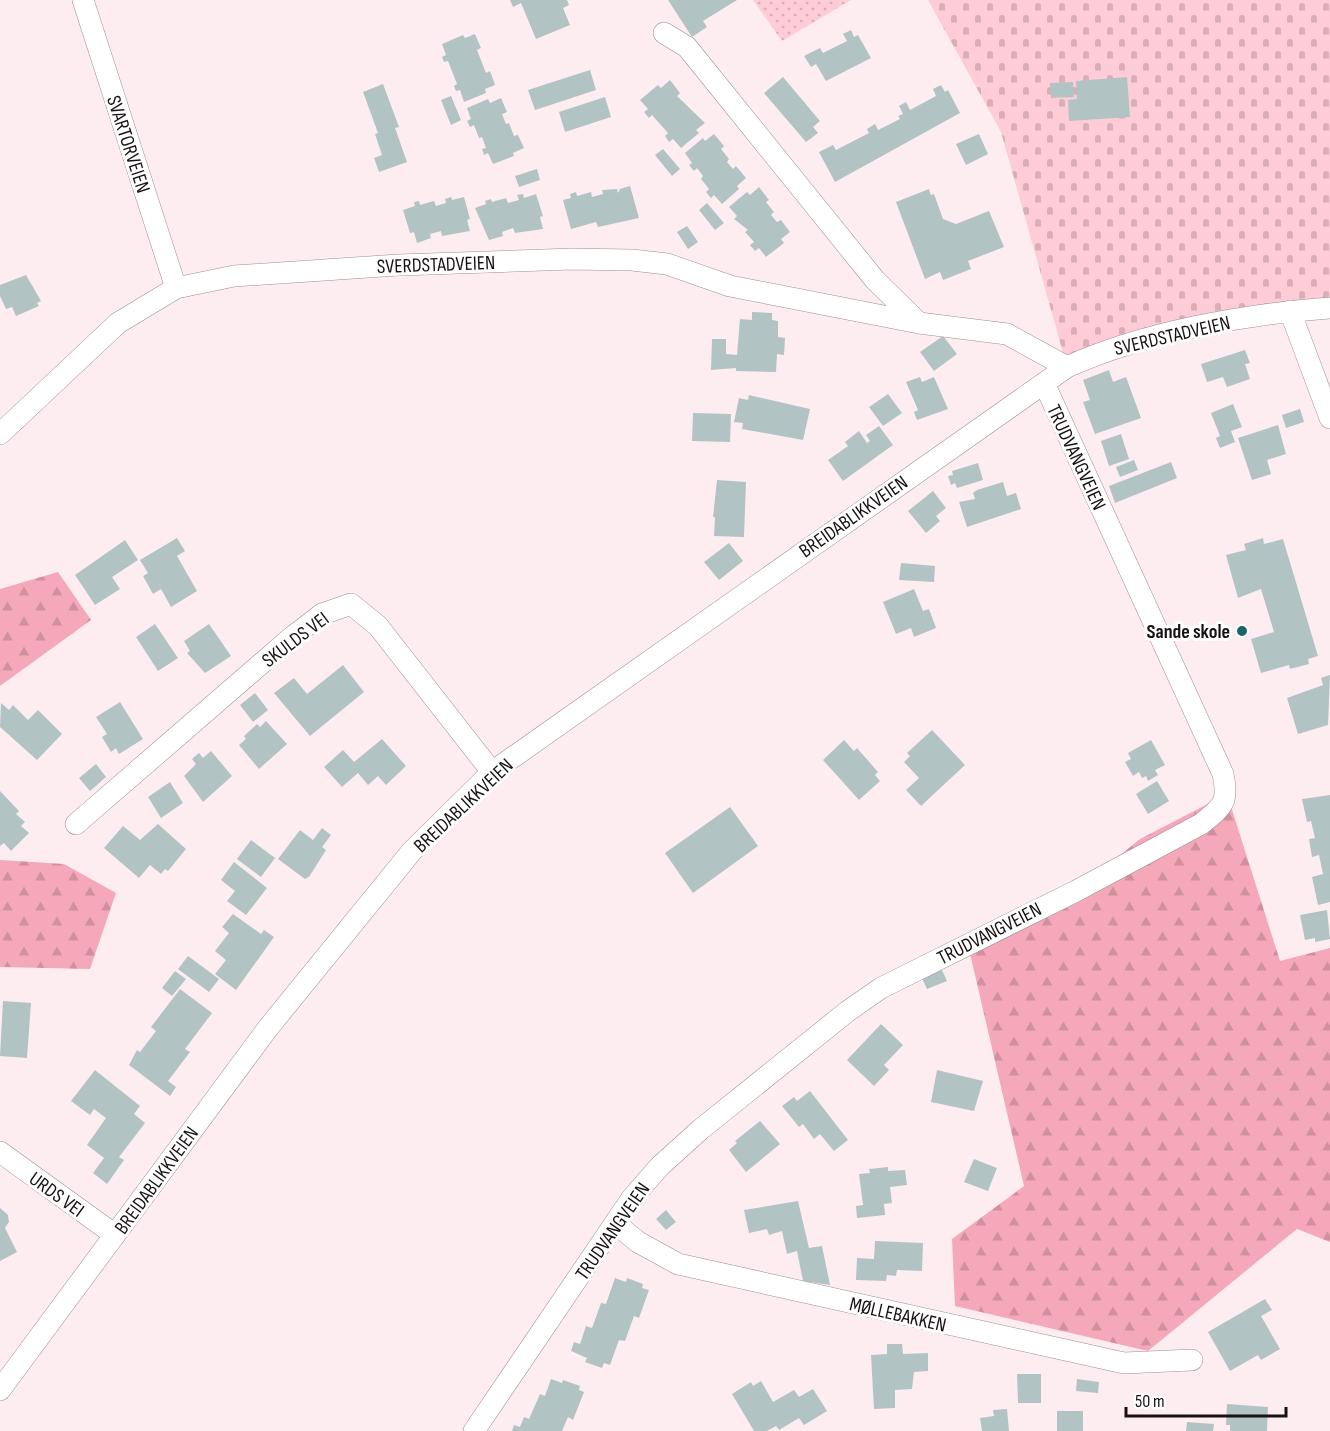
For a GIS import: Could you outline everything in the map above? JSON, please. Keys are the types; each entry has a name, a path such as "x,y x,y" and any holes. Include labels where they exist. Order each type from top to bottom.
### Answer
{"street":[{"name":"SVARTORVEIEN","path":"83,0 176,288"},
{"path":"664,33 687,47 875,280 919,323"},
{"name":"SVERDSTADVEIEN","path":"0,434 118,323 176,288 234,276 398,265 572,259 632,260 667,264 730,286 919,323 1007,333 1067,367 1102,351 1145,338 1290,311 1330,308"},
{"path":"1290,311 1330,418"},
{"name":"BREIDABLIKKVEIEN","path":"0,1389 268,1028 412,851 492,772 1067,367"},
{"name":"TRUDVANGVEIEN","path":"474,1431 633,1198 660,1166 700,1129 848,1011 881,988 1076,891 1201,824 1218,810 1227,794 1222,774 1044,383"},
{"name":"SKULDS VEI","path":"76,824 292,637 322,614 351,604 378,626 492,772"},
{"name":"URDS VEI","path":"0,1152 115,1235"},
{"name":"MØLLEBAKKEN","path":"616,1224 638,1242 678,1264 701,1270 1124,1363 1192,1360"}],"green space":[{"path":"753,0 851,0 782,41"},
{"path":"928,0 1330,0 1330,308 1290,311 1067,367 1001,132"},
{"path":"58,572 91,620 0,686 0,589"},
{"path":"1227,794 1280,961 1330,948 1330,1242 1297,1229 1148,1351 955,1306 952,1239 1024,1186 968,945 1076,891 1140,839"},
{"path":"0,860 64,864 116,893 90,969 0,967"}],"building":[{"path":"510,0 567,0 569,5 563,8 570,25 536,39 521,3 513,7"},
{"path":"668,0 737,0 703,21 707,27 692,37"},
{"path":"851,30 854,37 858,35 871,58 826,81 816,64 811,67 804,56 820,48 823,53 847,41 843,34"},
{"path":"475,34 481,48 477,50 486,73 490,71 495,85 485,89 486,93 464,102 460,90 456,91 454,86 457,84 448,61 444,62 442,57 446,55 442,44 463,35 465,38"},
{"path":"590,70 596,90 535,110 528,90"},
{"path":"783,77 820,121 813,127 818,133 806,142 764,93"},
{"path":"1127,77 1130,117 1069,121 1068,100 1077,99 1076,81"},
{"path":"670,80 680,93 677,96 705,123 696,130 699,133 681,148 673,139 669,142 665,136 668,133 652,115 649,118 644,112 648,109 640,100 658,85 661,88"},
{"path":"1073,82 1074,97 1051,98 1050,83"},
{"path":"383,84 399,127 395,128 407,162 379,172 374,158 382,155 375,134 378,133 363,92"},
{"path":"941,85 945,92 948,90 960,113 835,182 819,152 833,145 836,150 869,133 867,129 875,124 878,130 900,119 898,116 903,114 899,106 906,102 910,110 936,96 933,89"},
{"path":"451,96 461,120 451,125 441,100"},
{"path":"605,97 611,117 565,132 559,112"},
{"path":"501,98 507,112 502,114 506,124 509,123 514,136 518,135 524,148 513,153 514,156 493,164 488,153 484,155 482,149 486,148 482,137 479,138 474,125 470,127 467,121 471,119 467,108 488,99 490,103"},
{"path":"714,134 724,146 721,149 729,159 727,162 733,169 736,166 746,178 737,186 739,189 722,204 714,195 711,198 706,192 709,189 701,179 703,176 697,168 694,171 689,165 692,163 685,153 703,138 705,141"},
{"path":"979,134 988,154 966,165 956,144"},
{"path":"663,149 680,169 672,176 655,155"},
{"path":"537,169 540,180 519,187 515,176"},
{"path":"630,186 639,218 598,227 596,222 571,229 563,200 571,198 570,194 576,192 577,196 591,192 592,197 603,194 602,190 617,189 618,193 620,189"},
{"path":"759,187 769,200 766,202 774,212 771,215 777,222 781,220 790,232 781,239 784,243 766,257 759,248 755,251 750,245 754,242 745,232 748,230 734,219 737,216 729,207 747,192 750,195"},
{"path":"929,189 931,195 934,194 943,219 956,224 989,211 1004,247 968,261 971,269 943,280 940,272 925,279 896,202"},
{"path":"523,194 524,198 536,194 543,216 540,217 543,229 515,233 513,228 502,232 503,236 489,240 475,208 486,204 485,201 491,199 492,202 506,198 508,203 519,200 517,195"},
{"path":"451,197 452,200 464,197 470,219 467,220 470,231 442,236 441,231 430,234 431,238 417,243 414,232 410,233 403,210 415,206 414,202 419,201 420,205 434,201 436,206 446,203 445,199"},
{"path":"707,203 724,223 715,230 699,210"},
{"path":"687,226 698,242 688,249 677,232"},
{"path":"26,275 41,301 37,303 39,306 16,316 12,307 6,309 0,296 0,285"},
{"path":"752,312 772,313 772,320 778,321 778,337 785,338 784,355 777,354 776,372 736,371 736,368 711,370 712,339 726,339 726,354 737,355 740,319 752,320"},
{"path":"943,336 957,354 934,371 920,352"},
{"path":"1245,350 1250,363 1245,364 1250,379 1227,387 1223,377 1207,382 1201,364"},
{"path":"1109,370 1113,382 1126,377 1141,418 1095,434 1083,402 1090,400 1083,380"},
{"path":"920,377 922,382 934,377 948,409 917,420 914,412 918,410 906,382"},
{"path":"888,394 902,413 883,426 869,407"},
{"path":"749,395 810,409 803,440 742,429 743,423 734,422 739,398 748,400"},
{"path":"1233,404 1242,427 1231,431 1235,442 1220,448 1216,438 1220,436 1211,413"},
{"path":"1300,409 1304,422 1286,428 1282,415"},
{"path":"693,413 731,414 730,442 692,441"},
{"path":"1278,425 1286,454 1267,460 1271,474 1252,480 1238,438"},
{"path":"879,426 893,445 843,481 828,460 848,446 845,442 859,431 867,443 870,441 866,435"},
{"path":"1121,434 1129,459 1109,466 1101,441"},
{"path":"1134,460 1138,470 1120,477 1116,467"},
{"path":"1171,462 1177,478 1115,503 1109,486"},
{"path":"978,463 983,480 957,488 955,483 951,485 948,476 953,475 952,471"},
{"path":"717,480 746,482 744,537 714,536 715,517 713,517"},
{"path":"1003,482 1007,496 1016,493 1021,509 967,527 959,502 975,499 973,493 977,490"},
{"path":"933,491 946,508 936,516 940,521 926,533 908,511"},
{"path":"177,538 185,551 177,556 197,591 171,607 161,589 153,594 143,576 148,573 140,560"},
{"path":"1263,538 1264,544 1283,539 1318,656 1308,659 1309,664 1290,669 1289,665 1261,673 1251,639 1274,632 1261,589 1238,598 1226,555 1246,550 1244,544"},
{"path":"125,540 138,560 112,577 120,589 95,605 75,575"},
{"path":"729,543 743,561 719,580 704,562"},
{"path":"901,563 935,566 934,582 899,580"},
{"path":"914,589 923,611 929,609 936,628 914,637 911,628 896,634 883,602"},
{"path":"155,624 178,658 158,671 136,637"},
{"path":"209,624 231,656 205,673 187,653 190,651 184,641"},
{"path":"343,665 364,692 310,736 274,693 294,678 307,694"},
{"path":"1330,675 1328,725 1298,734 1287,698 1323,685 1321,678"},
{"path":"255,693 268,710 253,722 240,705"},
{"path":"120,702 143,739 119,754 116,748 111,752 102,737 107,734 96,717"},
{"path":"1,703 9,710 13,705 28,720 38,710 62,734 37,760 0,727"},
{"path":"266,721 287,744 259,769 239,745 246,739 244,736 257,724 260,727"},
{"path":"932,730 965,765 921,806 906,790 919,778 904,762 910,756 907,753"},
{"path":"382,739 406,766 386,785 378,776 368,785 358,773 342,787 324,767 343,750 354,762"},
{"path":"844,740 854,751 857,748 878,772 875,775 880,781 859,800 823,760"},
{"path":"1151,740 1165,765 1155,770 1158,775 1148,781 1146,776 1142,778 1139,772 1133,776 1125,762 1131,759 1128,753"},
{"path":"211,751 232,776 203,802 184,776 196,764 192,759 199,753 203,758"},
{"path":"96,764 106,777 90,791 79,778"},
{"path":"1157,781 1169,801 1148,814 1136,794"},
{"path":"170,782 183,803 161,818 148,797"},
{"path":"0,791 19,811 16,814 25,822 21,826 29,833 11,851 4,843 0,846"},
{"path":"1330,795 1330,902 1318,905 1312,877 1323,874 1319,855 1312,857 1309,839 1315,838 1311,821 1307,822 1302,799"},
{"path":"730,807 758,846 693,893 665,853"},
{"path":"158,824 186,849 168,871 165,869 161,874 150,865 139,878 104,848 123,826 140,840"},
{"path":"322,828 331,835 322,847 326,850 309,877 305,879 278,859 300,830 313,840"},
{"path":"251,840 275,858 261,877 237,859"},
{"path":"234,862 267,888 246,915 227,901 235,891 221,880"},
{"path":"1327,910 1330,939 1315,942 1315,938 1305,940 1300,915"},
{"path":"233,914 261,934 264,930 274,937 236,990 215,974 226,960 215,951 229,933 222,927"},
{"path":"188,956 219,979 209,992 178,969"},
{"path":"942,970 947,981 927,989 922,978"},
{"path":"175,971 186,979 172,996 162,988"},
{"path":"180,989 212,1013 185,1049 190,1052 168,1081 176,1087 170,1096 129,1065 137,1050 140,1052 156,1031 151,1027"},
{"path":"3,1001 31,1003 27,1058 0,1056"},
{"path":"881,1024 903,1045 884,1065 889,1070 874,1086 847,1060"},
{"path":"95,1070 140,1106 134,1114 145,1123 119,1157 124,1160 107,1184 93,1173 104,1158 87,1145 106,1118 94,1109 90,1115 71,1101"},
{"path":"937,1070 983,1081 974,1111 931,1102"},
{"path":"810,1091 848,1140 834,1151 820,1134 814,1139 803,1124 799,1127 782,1106 794,1097 797,1101"},
{"path":"760,1121 780,1144 746,1172 729,1150 737,1143 735,1141"},
{"path":"974,1159 997,1168 988,1191 964,1182"},
{"path":"888,1167 888,1171 905,1170 907,1185 890,1187 892,1203 884,1204 885,1215 857,1218 856,1206 863,1205 859,1174 870,1173 869,1169"},
{"path":"798,1201 809,1248 822,1246 830,1285 803,1281 797,1251 787,1254 782,1231 769,1235 767,1229 749,1233 744,1210"},
{"path":"0,1208 8,1215 9,1222 5,1228 17,1252 0,1261"},
{"path":"666,1210 676,1222 666,1230 656,1219"},
{"path":"875,1241 923,1243 922,1271 897,1270 896,1276 887,1275 886,1281 856,1280 857,1258 874,1259"},
{"path":"615,1278 626,1282 627,1278 643,1284 642,1288 649,1290 639,1318 634,1316 625,1341 619,1340 610,1365 604,1363 602,1368 585,1362 587,1358 571,1351 574,1342 580,1344 586,1326 592,1328 601,1303 606,1304"},
{"path":"1265,1299 1272,1310 1261,1316 1280,1349 1261,1360 1258,1355 1230,1371 1208,1332"},
{"path":"887,1344 902,1344 903,1354 928,1353 928,1371 914,1372 912,1389 895,1390 895,1408 874,1409 871,1355 887,1354"},
{"path":"1017,1374 1041,1374 1041,1403 1018,1403"},
{"path":"551,1379 562,1383 563,1380 580,1386 579,1390 584,1392 573,1420 568,1417 562,1431 512,1431 514,1425 520,1427 524,1417 529,1419 540,1394 545,1396"},
{"path":"1077,1379 1099,1382 1098,1393 1076,1391"},
{"path":"761,1381 773,1402 794,1390 799,1397 813,1389 827,1411 804,1425 799,1418 779,1430 776,1426 767,1431 754,1431 732,1394 751,1382 753,1386"},
{"path":"1227,1404 1268,1407 1267,1431 1230,1431 1230,1425 1226,1425"},
{"path":"1007,1409 1009,1431 982,1431 980,1418 994,1416 993,1410"},
{"path":"1057,1411 1083,1411 1083,1431 1057,1431"},
{"path":"1187,1422 1214,1424 1213,1431 1186,1431"}],"place":[{"name":"Sande skole","path":"1242,631"}]}
